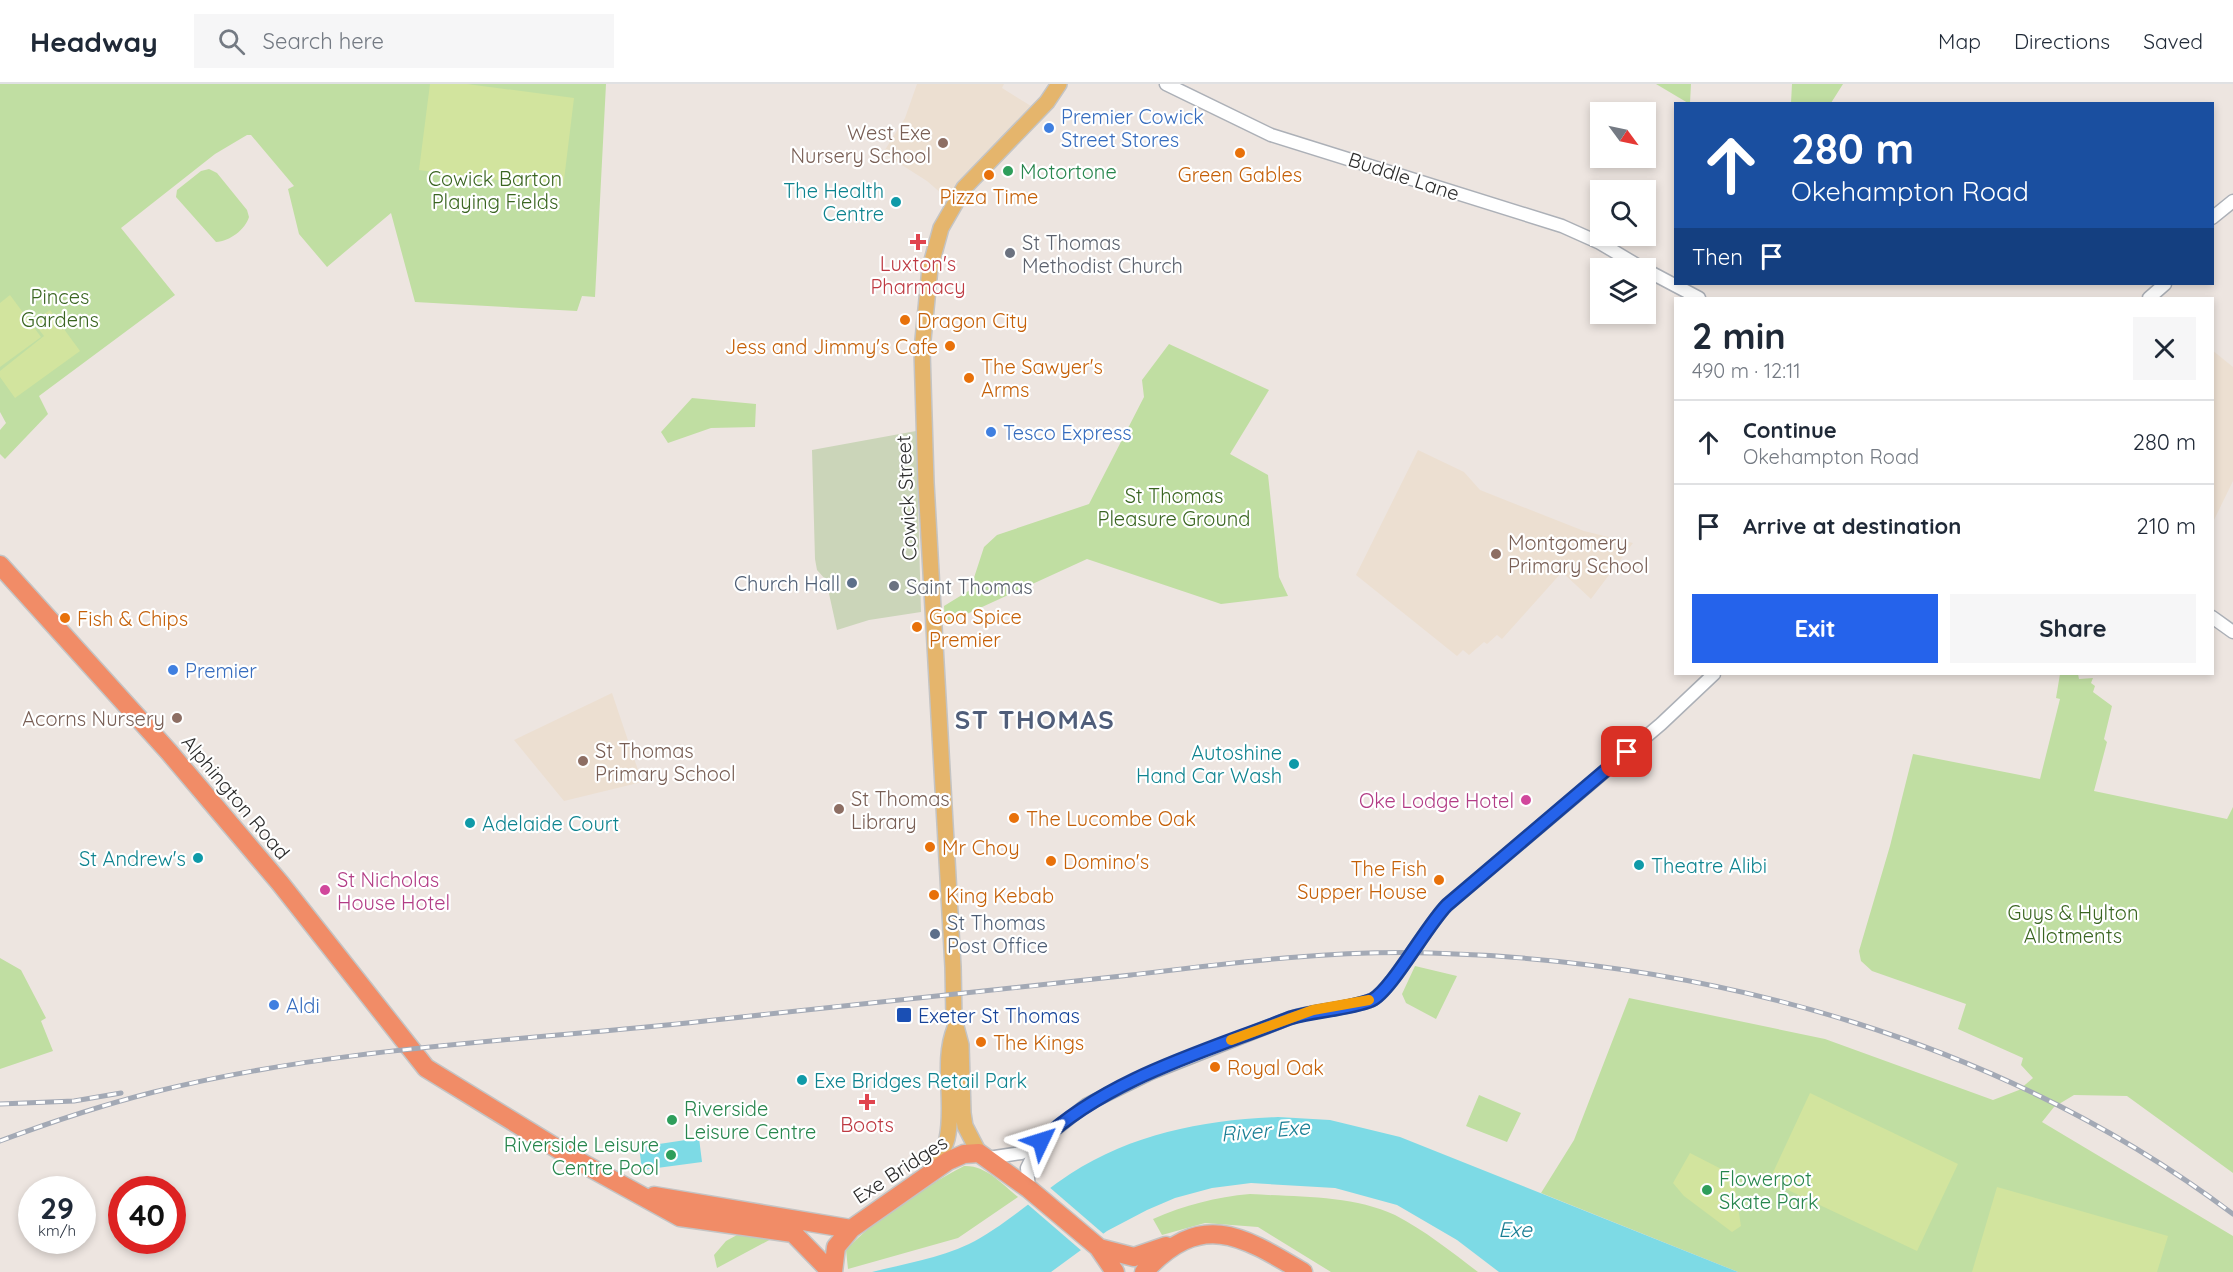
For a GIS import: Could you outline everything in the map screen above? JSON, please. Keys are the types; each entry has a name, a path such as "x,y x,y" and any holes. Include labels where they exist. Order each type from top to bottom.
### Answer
{"highway":[{"name":"Alphington Road","path":"0,565 169,752 280,883 426,1068 571,1157 637,1193"},
{"name":"Exe Bridges","path":"832,1272 836,1247 850,1228 930,1172 964,1154 984,1155"},
{"path":"984,1155 1031,1190 1099,1248 1115,1272"},
{"path":"637,1193 850,1228"},
{"path":"637,1193 680,1217 793,1233 832,1272"},
{"path":"1099,1248 1134,1257 1179,1241 1207,1235 1236,1237 1262,1247 1303,1272"},
{"path":"1126,1272 1179,1241"},
{"path":"1099,1248 1099,1272"},
{"path":"1144,1272 1162,1252"}],"main road":[{"name":"Cowick Street","path":"984,1155 965,1126 961,1045 955,1028 926,483 922,350 930,268 941,228 964,188 1047,102 1059,84"},
{"name":"Cowick Street","path":"930,1172 944,1148 949,1127 949,1048 955,1028"}],"street":[{"name":"Buddle Lane","path":"1166,84 1271,135 1562,226 1590,238 1625,258"},
{"path":"2214,216 2233,201"},
{"name":"Buddle Lane","path":"1656,275 1674,285"},
{"name":"Buddle Lane","path":"1674,285 1697,297"},
{"path":"2150,297 2164,285"},
{"path":"2214,618 2233,632"},
{"path":"984,1155 1021,1153 1041,1141 1086,1105 1151,1073 1290,1018 1372,1000 1388,986 1428,925 1447,905 1661,724 1713,675"},
{"path":"1031,1190 1027,1168 1041,1141"}],"shaded area":[{"name":"West Exe Nursery School","path":"917,84 1004,84 1002,88 1031,106 950,201 927,181 883,153 905,118"},
{"path":"2214,352 2233,367 2233,481 2214,520"},
{"name":"Montgomery Primary School","path":"1418,450 1464,472 1480,490 1584,531 1633,543 1591,599 1562,572 1502,639 1497,635 1487,644 1484,642 1469,655 1463,650 1457,656 1356,575"},
{"name":"St Thomas Primary School","path":"612,693 642,782 564,801 514,740"}],"green space":[{"path":"0,84 606,84 595,297 582,296 577,311 415,302 391,213 327,267 299,234 288,189 294,186 251,135 247,135 215,154 121,228 175,295 39,396 48,414 5,459 0,454 0,430 6,423 0,412"},
{"path":"430,84 467,84 574,98 563,188 419,170"},
{"path":"1656,84 1691,84 1690,102"},
{"path":"1792,84 1843,84 1832,102 1791,102"},
{"path":"209,169 217,173 247,210 249,217 236,234 226,240 216,242 176,197 177,190 201,171"},
{"path":"10,295 41,337 0,367 0,303"},
{"path":"50,310 80,351 15,398 0,377 0,371 44,336 33,322"},
{"name":"St Thomas Pleasure Ground","path":"1169,344 1269,390 1230,454 1268,475 1279,577 1288,596 1221,604 1087,559 945,624 944,606 970,590 984,547 997,535 1089,504 1144,397 1142,380"},
{"path":"692,398 756,404 755,427 711,428 668,443 661,432"},
{"path":"916,431 921,612 869,620 837,630 826,580 817,570 815,559 812,450"},
{"name":"Guys & Hylton Allotments","path":"2060,675 2078,675 2079,679 2093,678 2091,683 2095,686 2093,692 2112,706 2104,739 2107,742 2094,791 2227,819 2233,807 2233,1173 2127,1096 2074,1095 2054,1107 2042,1122 2233,1236 2233,1272 1738,1272 1541,1193 1574,1140 1629,998 1825,1039 1993,1100 2019,1090 2033,1078 2021,1065 2023,1058 1958,1029 1966,1004 1872,971 1861,961 1859,951 1890,846 1913,754 2040,779 2060,699 2056,698"},
{"path":"0,958 21,970 46,1018 41,1021 53,1051 0,1069"},
{"path":"1415,966 1457,976 1436,1019 1406,1003 1402,994"},
{"path":"1810,1093 1958,1164 1917,1251 1769,1181"},
{"path":"1479,1095 1521,1113 1507,1142 1466,1126"},
{"name":"Flowerpot Skate Park","path":"1690,1153 1733,1175 1741,1226 1732,1232 1684,1196 1673,1183"},
{"path":"964,1166 987,1172 1018,1197 958,1238 848,1269 846,1250 872,1225 933,1183"},
{"path":"1997,1187 2168,1236 2157,1272 1972,1272"},
{"path":"1250,1194 1324,1198 1378,1208 1417,1227 1478,1272 1331,1272 1258,1227 1205,1223 1162,1235 1153,1219 1201,1202"},
{"path":"737,1235 773,1238 717,1268 714,1255 726,1241"}],"water":[{"name":"Exe","path":"1278,1117 1330,1120 1400,1137 1738,1272 1499,1272 1457,1240 1397,1205 1335,1188 1251,1183 1212,1188 1175,1198 1147,1210 1107,1231 1051,1272 872,1272 934,1257 969,1244 994,1229 1070,1174 1119,1148 1170,1131 1223,1121"},
{"name":"Riverside Leisure Centre Pool","path":"699,1138 702,1162 642,1170 639,1147"}],"pier":[{"path":"1048,1186 1106,1236 1083,1252 1025,1202"}],"railway":[{"path":"0,1141 77,1114 154,1092 222,1077 359,1055 705,1021 1281,958 1356,953 1431,953 1538,959 1644,973 1749,994 1853,1022 1953,1058 2051,1102 2144,1154 2233,1214"},
{"path":"0,1104 74,1101 121,1093"}],"slow traffic":[{"path":"1231,1040 1313,1010 1369,1000"}],"place":[{"name":"Premier Cowick Street Stores","path":"1049,128"},
{"name":"West Exe Nursery School","path":"943,143"},
{"name":"Green Gables","path":"1240,153"},
{"name":"Motortone","path":"1008,171"},
{"name":"Pizza Time","path":"989,175"},
{"name":"The Health Centre","path":"896,202"},
{"name":"Luxton's Pharmacy","path":"918,242"},
{"name":"St Thomas Methodist Church","path":"1010,253"},
{"name":"Dragon City","path":"905,320"},
{"name":"Jess and Jimmy's Cafe","path":"950,346"},
{"name":"The Sawyer's Arms","path":"969,378"},
{"name":"Tesco Express","path":"991,432"},
{"name":"Montgomery Primary School","path":"1496,554"},
{"name":"Church Hall","path":"852,583"},
{"name":"Saint Thomas","path":"894,586"},
{"name":"Fish & Chips","path":"65,618"},
{"name":"Goa Spice Premier","path":"917,627"},
{"name":"Premier","path":"173,670"},
{"name":"Acorns Nursery","path":"177,718"},
{"name":"St Thomas Primary School","path":"583,761"},
{"name":"Autoshine Hand Car Wash","path":"1294,764"},
{"name":"Oke Lodge Hotel","path":"1526,800"},
{"name":"St Thomas Library","path":"839,809"},
{"name":"The Lucombe Oak","path":"1014,818"},
{"name":"Adelaide Court","path":"470,823"},
{"name":"Mr Choy","path":"930,847"},
{"name":"St Andrew's","path":"198,858"},
{"name":"Domino's","path":"1051,861"},
{"name":"Theatre Alibi","path":"1639,865"},
{"name":"The Fish Supper House","path":"1439,880"},
{"name":"St Nicholas House Hotel","path":"325,890"},
{"name":"King Kebab","path":"934,895"},
{"name":"St Thomas Post Office","path":"935,934"},
{"name":"Aldi","path":"274,1005"},
{"name":"Exeter St Thomas","path":"904,1015"},
{"name":"The Kings","path":"981,1042"},
{"name":"Royal Oak","path":"1215,1067"},
{"name":"Exe Bridges Retail Park","path":"802,1080"},
{"name":"Boots","path":"867,1102"},
{"name":"Riverside Leisure Centre","path":"672,1120"},
{"name":"Riverside Leisure Centre Pool","path":"671,1155"},
{"name":"Flowerpot Skate Park","path":"1707,1190"}],"district":[{"name":"ST THOMAS","path":"1035,719"}],"route":[{"path":"1041,1141 1086,1105 1151,1073 1236,1038 1313,1010 1372,1000 1388,986 1428,925 1447,905 1627,752"}],"park label":[{"name":"Cowick Barton Playing Fields","path":"495,190"},
{"name":"Pinces Gardens","path":"60,308"}],"water label":[{"name":"River Exe","path":"1265,1130"}]}
